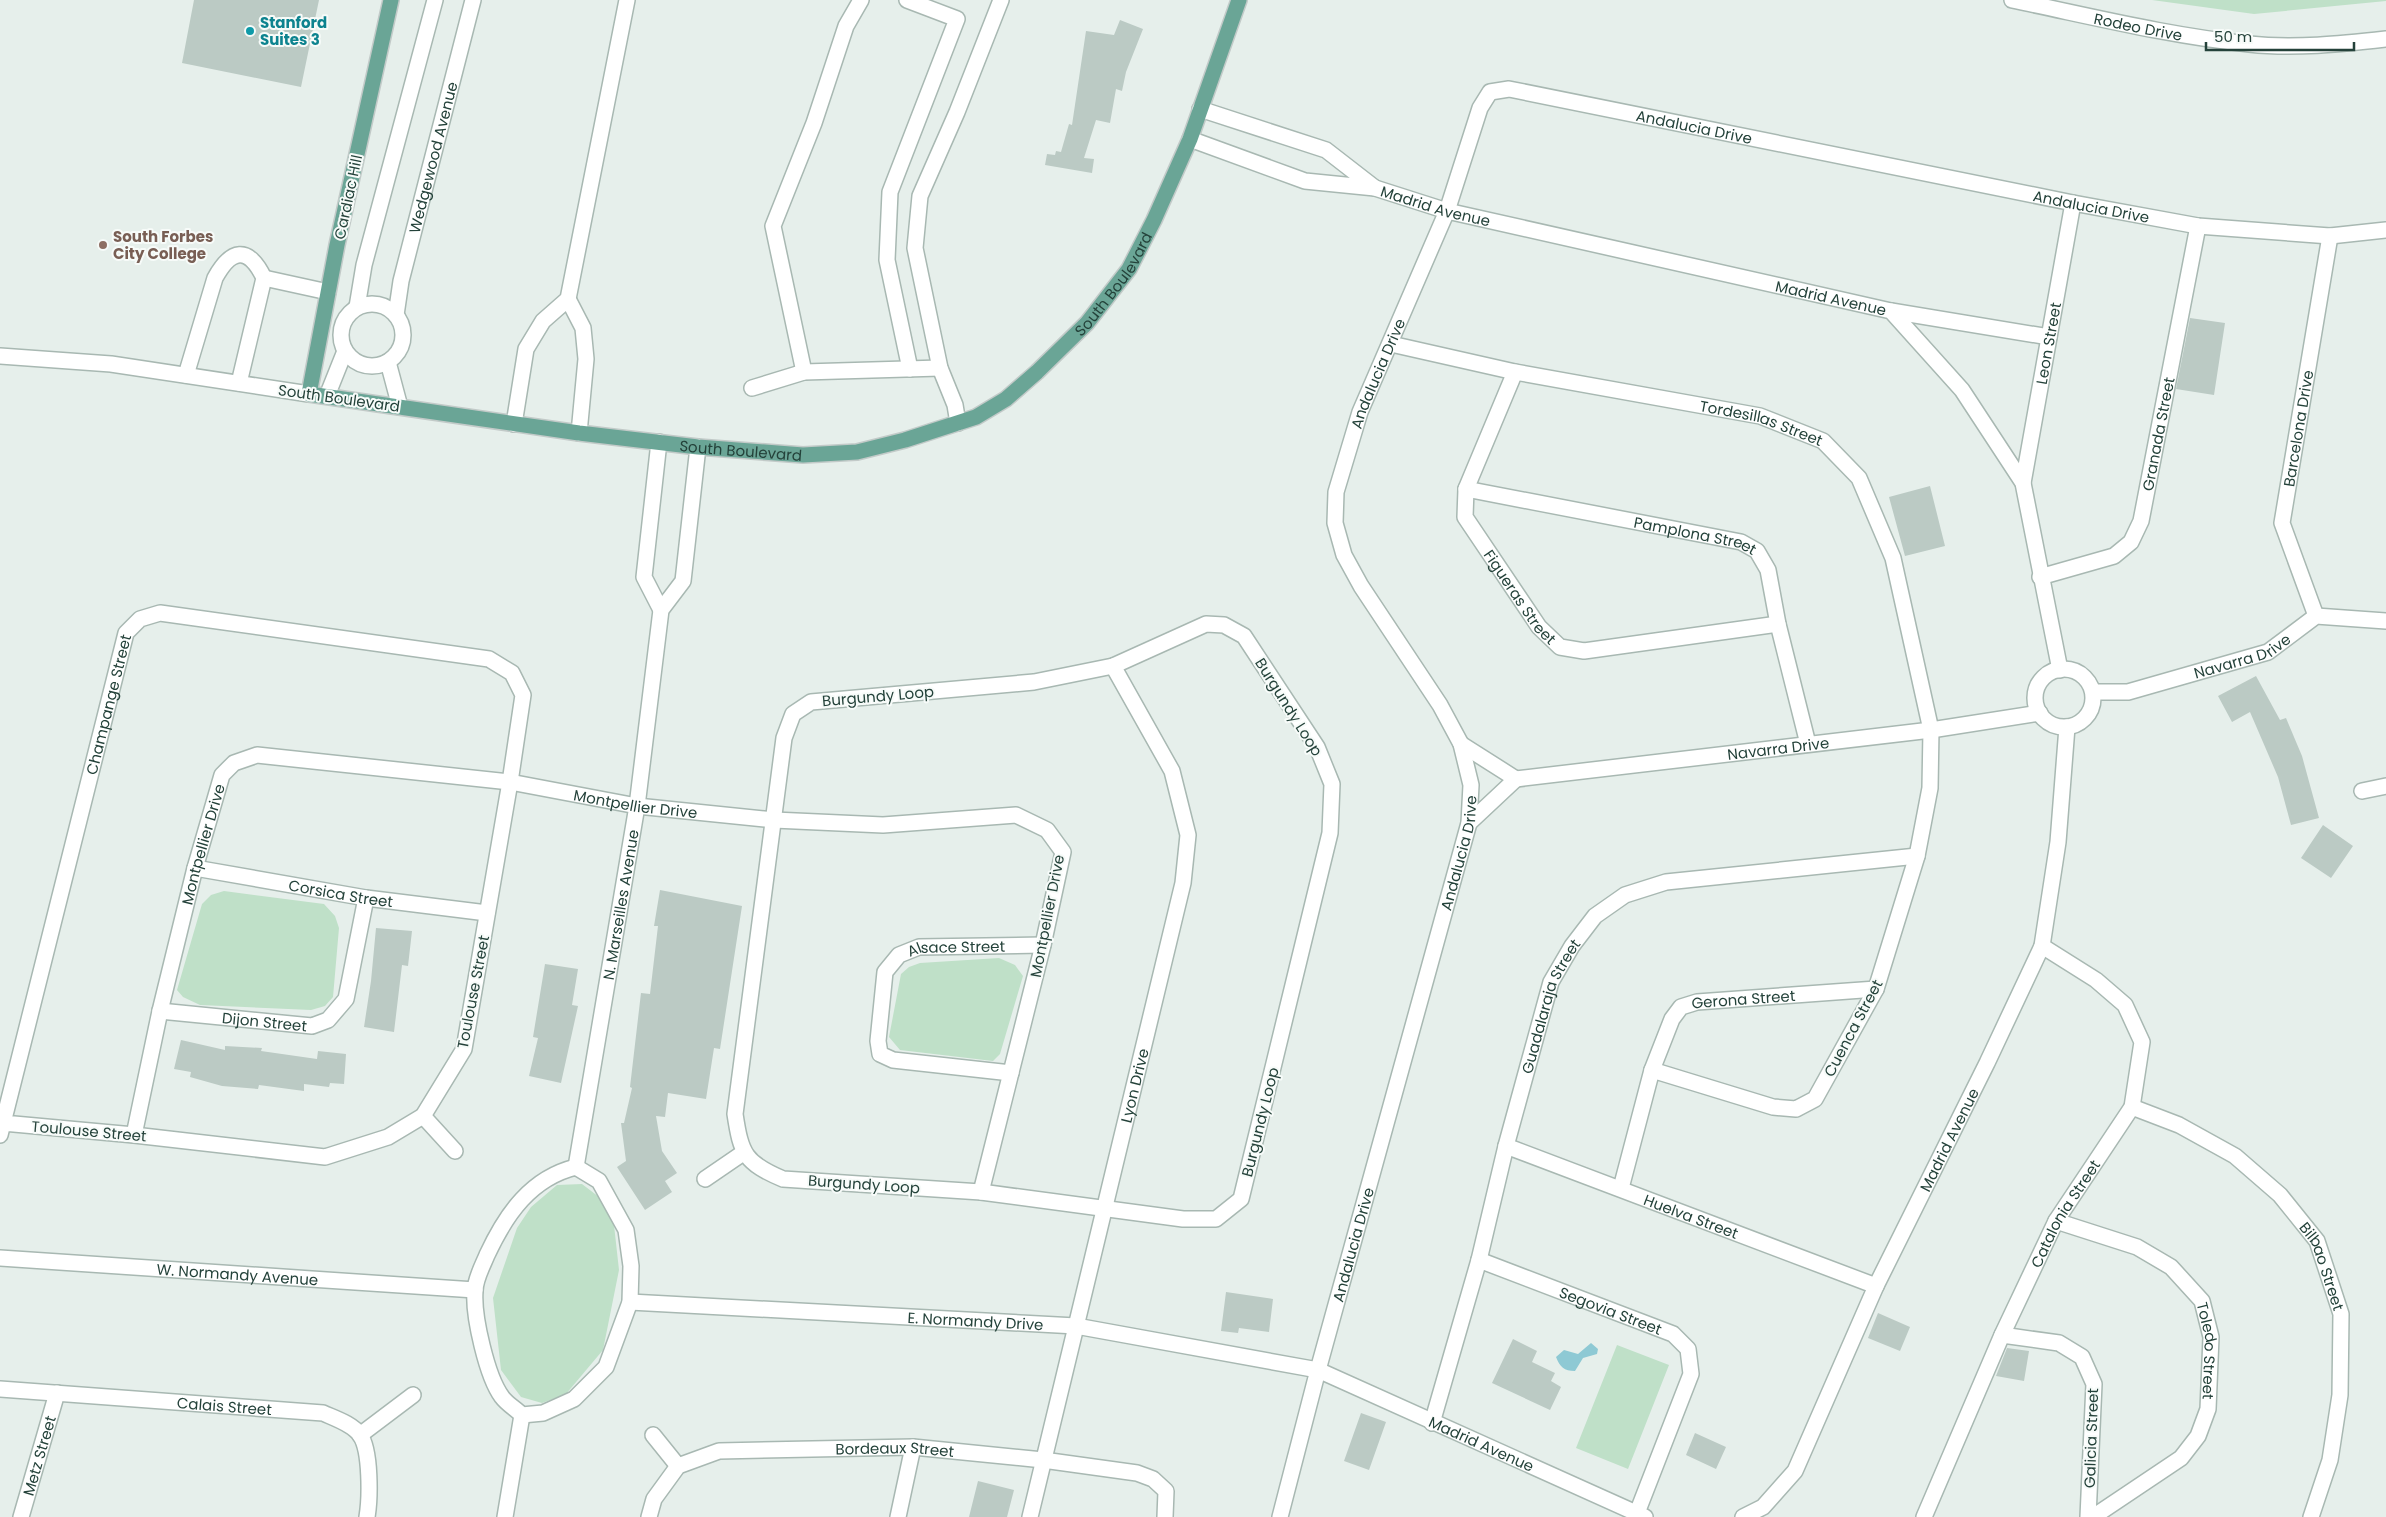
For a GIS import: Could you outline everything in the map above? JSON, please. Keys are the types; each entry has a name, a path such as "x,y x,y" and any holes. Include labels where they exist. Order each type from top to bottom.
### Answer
{"main road":[{"name":"Cardiac Hill","path":"309,394 328,292 391,0"},
{"name":"South Boulevard","path":"309,394 580,433 698,447 803,455 857,452 976,417 1006,399 1088,323 1129,270 1154,220 1190,139 1239,0"}],"street":[{"path":"357,307 364,265 435,0"},
{"name":"Wedgewood Avenue","path":"388,362 396,355 401,346 403,335 396,315 401,281 473,0"},
{"path":"514,424 526,349 544,321 568,299 627,0"},
{"path":"804,372 772,226 814,122 846,26 861,0"},
{"path":"907,0 957,20 890,192 887,260 910,369"},
{"path":"958,423 955,405 940,368 915,248 920,196 957,112 1001,0"},
{"name":"Rodeo Drive","path":"2012,0 2155,29 2250,44 2332,45 2386,39"},
{"name":"Andalucia Drive","path":"1280,1517 1318,1370 1469,823 1471,785 1461,744 1440,705 1361,586 1344,554 1335,523 1336,492 1360,412 1447,211 1480,108 1490,92 1509,89 2073,203 2198,226 2330,236 2386,230"},
{"path":"1200,109 1319,147 1375,188"},
{"path":"1190,139 1305,181 1375,188"},
{"name":"Madrid Avenue","path":"1375,188 1447,211 1890,311 1962,390 2023,483 2040,577 2060,670"},
{"name":"Leon Street","path":"2023,483 2073,203"},
{"name":"Granada Street","path":"2040,577 2114,556 2131,542 2141,521 2198,226"},
{"name":"Barcelona Drive","path":"2316,616 2282,523 2330,236"},
{"path":"186,375 215,278 223,264 235,254 245,254 257,263 264,278 239,383"},
{"path":"264,278 328,292"},
{"path":"568,299 582,328 586,360 580,433"},
{"path":"396,315 382,305 374,303 357,307 350,312 341,326 341,343 344,351 359,364 369,366 388,362 400,407"},
{"path":"1890,311 2049,337"},
{"name":"Tordesillas Street","path":"1391,344 1515,372 1760,416 1823,441 1859,478 1893,558 1931,730"},
{"path":"327,396 344,351"},
{"name":"South Boulevard","path":"0,356 111,364 309,394"},
{"path":"752,388 804,372 940,368"},
{"name":"Figueras Street","path":"1515,372 1466,489 1465,517 1539,627 1560,647 1584,651 1778,624"},
{"path":"659,442 644,577 661,610 683,581 698,447"},
{"name":"Pamplona Street","path":"1466,489 1741,542 1757,550 1768,570 1778,624 1808,744"},
{"name":"N. Marseilles Avenue","path":"576,1167 637,806 661,610"},
{"name":"Champange Street","path":"2,1129 126,634 140,619 160,613 489,659 512,673"},
{"path":"2316,616 2386,621"},
{"name":"Navarra Drive","path":"2093,692 2128,692 2268,652 2316,616"},
{"name":"Burgundy Loop","path":"1206,624 1224,625 1244,636 1317,747 1332,784 1330,833 1241,1199 1216,1219 1183,1219 981,1192 783,1179 762,1170 744,1153 735,1114 774,820 784,738 793,714 810,702 1034,682 1114,666 1206,624"},
{"name":"Lyon Drive","path":"1030,1517 1106,1209 1182,883 1188,835 1172,771 1114,666"},
{"path":"2060,670 2077,672 2084,677 2093,692 2093,702 2085,719 2068,727 2052,724 2040,713 2035,695 2043,678 2060,670"},
{"name":"Toulouse Street","path":"2,1129 134,1135 325,1157 388,1137 423,1116 464,1050 523,695 512,673"},
{"name":"Navarra Drive","path":"1516,779 1931,730 2040,713"},
{"name":"Madrid Avenue","path":"1743,1517 1763,1506 1795,1470 1876,1286 1987,1063 2042,946 2058,842 2068,727"},
{"name":"Cuenca Street","path":"1652,1070 1774,1106 1796,1109 1815,1099 1876,990 1917,856 1930,788 1931,730"},
{"path":"1461,744 1516,779 1469,823"},
{"name":"Montpellier Drive","path":"134,1135 160,1011 195,868 222,775 234,762 257,755 510,782 637,806 774,820 883,825 1016,815 1047,830 1063,852 1043,945 981,1192"},
{"path":"2362,791 2386,786"},
{"name":"Guadalaraja Street","path":"1432,1423 1480,1260 1506,1146 1551,982 1572,946 1595,916 1625,895 1666,882 1917,856"},
{"name":"Corsica Street","path":"195,868 366,898 487,913"},
{"name":"Dijon Street","path":"160,1011 312,1026 328,1020 346,1000 366,898"},
{"name":"Alsace Street","path":"1011,1072 892,1060 880,1054 878,1040 885,972 899,955 919,947 1043,945"},
{"name":"Catalonia Street","path":"1924,1517 2002,1335 2056,1221 2132,1107 2142,1042 2125,1005 2096,980 2042,946"},
{"name":"Gerona Street","path":"1621,1188 1652,1070 1672,1019 1682,1007 1697,1002 1876,990"},
{"name":"Bilbao Street","path":"2132,1107 2179,1125 2235,1156 2280,1194 2317,1241 2341,1314 2340,1395 2330,1460 2311,1517"},
{"path":"423,1116 455,1151"},
{"name":"Huelva Street","path":"1506,1146 1876,1286"},
{"path":"705,1179 744,1153"},
{"path":"576,1167 599,1181 626,1230 631,1266 630,1302 606,1367 574,1399 543,1413 522,1415 502,1397 489,1372 481,1338 475,1290 496,1236 515,1207 535,1186 556,1172 576,1167"},
{"name":"Toledo Street","path":"2056,1221 2137,1247 2171,1267 2202,1301 2211,1337 2208,1409 2198,1436 2180,1458 2093,1517"},
{"name":"W. Normandy Avenue","path":"0,1258 475,1290"},
{"name":"Segovia Street","path":"1480,1260 1673,1334 1688,1349 1691,1374 1641,1515"},
{"name":"E. Normandy Drive","path":"630,1302 1076,1326 1318,1370"},
{"name":"Galicia Street","path":"2002,1335 2059,1343 2082,1356 2094,1384 2088,1517"},
{"name":"Madrid Avenue","path":"1318,1370 1432,1423 1641,1515"},
{"name":"Calais Street","path":"0,1389 323,1413 341,1420 360,1435"},
{"name":"Metz Street","path":"24,1517 57,1393"},
{"path":"367,1517 369,1504 368,1462 360,1435 414,1395"},
{"path":"505,1517 522,1415"},
{"path":"649,1517 654,1499 678,1466 653,1435"},
{"path":"898,1517 913,1447"},
{"name":"Bordeaux Street","path":"678,1466 720,1451 913,1447 1043,1460 1137,1473 1153,1479 1166,1491 1165,1517"}],"green space":[{"path":"2152,0 2386,0 2386,1 2254,14"},
{"path":"224,891 324,904 335,916 339,928 333,997 325,1006 311,1010 200,1005 183,997 177,990 202,904 211,895"},
{"path":"999,958 1015,965 1023,976 1000,1054 993,1061 900,1050 889,1037 901,974 909,967 920,963"},
{"path":"582,1184 599,1197 614,1225 619,1270 603,1350 566,1394 542,1403 521,1397 501,1370 493,1298 517,1228 531,1207 557,1185"},
{"path":"1617,1345 1669,1365 1628,1469 1576,1448"}],"water":[{"path":"1591,1343 1598,1349 1597,1354 1583,1358 1575,1371 1563,1368 1559,1363 1556,1357 1564,1350 1578,1354"}],"building":[{"name":"Stanford Suites 3","path":"194,0 319,0 301,87 182,63"},
{"path":"1120,20 1143,29 1126,72 1122,91 1116,89 1110,123 1096,120 1084,158 1094,159 1092,173 1045,165 1047,154 1055,155 1056,151 1061,152 1069,124 1072,125 1086,31 1114,35"},
{"path":"2190,318 2225,323 2214,395 2176,389"},
{"path":"1930,486 1945,546 1905,556 1889,497"},
{"path":"2256,676 2280,720 2286,718 2302,756 2319,818 2291,825 2278,777 2250,712 2232,722 2218,696"},
{"path":"2323,825 2353,846 2331,878 2301,858"},
{"path":"660,890 742,906 720,1049 714,1048 706,1099 668,1093 665,1117 656,1116 662,1151 677,1173 665,1181 672,1192 645,1210 617,1167 626,1161 621,1123 624,1123 632,1088 630,1087 641,993 650,994 658,926 654,926"},
{"path":"376,928 412,931 408,966 402,965 394,1032 364,1027"},
{"path":"545,964 578,969 572,1005 578,1006 561,1083 529,1076 538,1038 533,1037"},
{"path":"181,1040 225,1050 225,1046 262,1048 261,1051 317,1059 318,1051 346,1054 344,1084 330,1083 329,1087 304,1084 304,1091 259,1085 258,1089 222,1086 190,1077 191,1072 174,1069"},
{"path":"1226,1292 1273,1299 1269,1332 1239,1328 1238,1333 1221,1331"},
{"path":"1878,1313 1910,1327 1900,1351 1868,1338"},
{"path":"1513,1339 1537,1351 1532,1362 1555,1373 1551,1381 1561,1387 1550,1410 1492,1383"},
{"path":"2007,1348 2029,1351 2024,1381 1996,1376"},
{"path":"1361,1413 1386,1422 1369,1470 1344,1461"},
{"path":"1695,1433 1726,1447 1716,1469 1686,1455"},
{"path":"978,1481 1014,1490 1007,1517 969,1517"}],"place":[{"name":"Stanford Suites 3","path":"250,31"},
{"name":"South Forbes City College","path":"103,245"}]}
